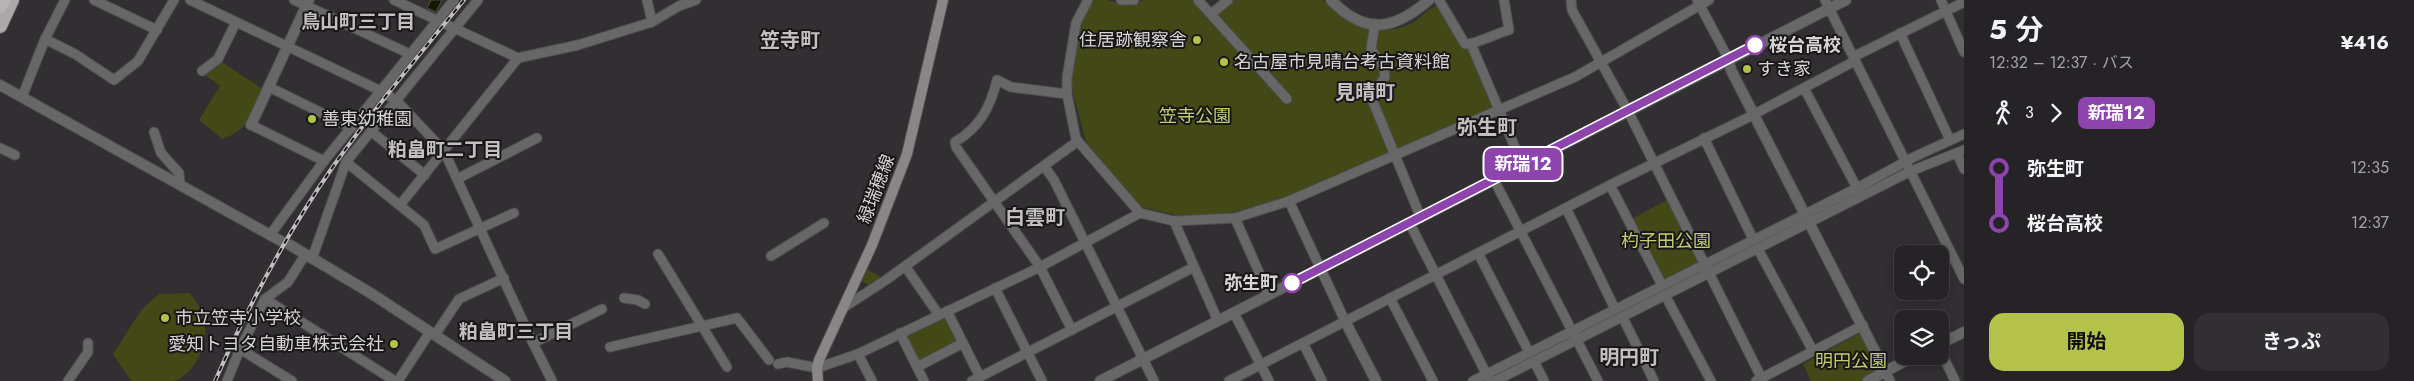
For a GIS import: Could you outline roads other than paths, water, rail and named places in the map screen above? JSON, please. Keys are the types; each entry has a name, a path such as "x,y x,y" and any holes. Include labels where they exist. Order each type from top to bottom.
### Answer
{"highway":[{"path":"0,6 2,0"},
{"path":"0,26 12,0"}],"main road":[{"name":"緑瑞穂線","path":"818,381 817,368 892,198 907,154 943,0"}],"street":[{"path":"22,97 45,39 66,0"},
{"path":"94,0 157,30"},
{"path":"45,39 75,54 114,80 138,61 174,0"},
{"path":"190,0 381,91 397,101 444,151 504,278 532,344 552,381"},
{"path":"294,0 307,3 410,54"},
{"path":"394,0 518,58 578,45 652,22 679,6 696,0"},
{"path":"270,235 324,161 454,0"},
{"path":"228,381 240,349 266,298 288,282 309,257 346,162 478,0"},
{"path":"647,0 652,22"},
{"path":"1088,0 1076,23 1067,78 1067,94 1078,141 1140,213 1174,221 1235,218 1289,201 1574,76 1601,62 1698,3 1709,0"},
{"path":"1121,0 1134,0"},
{"path":"1198,0 1287,99"},
{"path":"1211,14 1228,0"},
{"path":"1331,0 1355,20 1375,24 1393,24 1410,16 1429,0"},
{"path":"1439,0 1465,44 1471,44 1490,35 1509,30 1504,0"},
{"path":"1571,0 1572,10 1628,111 1760,380 1863,326"},
{"path":"1100,381 1410,224 1493,178 1628,111 1827,4 1846,0"},
{"path":"1941,0 1964,52"},
{"path":"1229,381 1610,185 1754,114 1804,88 1854,59 1857,55 1964,2"},
{"path":"307,3 251,125 324,161"},
{"path":"1698,3 1728,58 1731,70 1890,381"},
{"path":"1827,4 1964,279"},
{"path":"202,71 218,59 236,22"},
{"path":"1375,24 1371,48 1384,69 1385,77 1371,97 1421,218"},
{"path":"1900,33 1950,140"},
{"path":"1471,44 1522,164"},
{"path":"400,205 518,58"},
{"path":"1067,94 1011,87 997,80 986,114 973,129 955,142 956,147 996,201 1040,267 1072,330"},
{"path":"0,85 309,257 505,381"},
{"path":"269,87 352,128"},
{"path":"1804,88 1857,188"},
{"path":"154,132 161,153 179,173 180,184"},
{"path":"372,132 425,175"},
{"path":"1495,381 1758,249 1857,188 1914,157 1964,134"},
{"path":"457,178 537,138"},
{"path":"1704,138 1754,239"},
{"path":"843,308 905,266 1078,141"},
{"path":"0,148 15,155"},
{"path":"1474,381 1489,378 1529,352 1754,239 1807,219 1911,171 1960,152 1964,169"},
{"path":"346,162 424,226 435,249 514,213"},
{"path":"1044,166 1054,180 1086,242 1154,381"},
{"path":"1493,178 1573,329 1598,381"},
{"path":"1610,185 1662,286"},
{"path":"1289,201 1320,269 1376,381"},
{"path":"1566,208 1615,309"},
{"path":"778,364 787,362 817,368 858,354 1040,267 1140,213"},
{"path":"1235,218 1269,295"},
{"path":"1174,221 1218,321"},
{"path":"771,256 824,223"},
{"path":"1410,224 1489,378"},
{"path":"1758,249 1813,352"},
{"path":"1478,253 1529,352"},
{"path":"658,254 726,367"},
{"path":"905,266 943,313 963,343 976,379 1194,267"},
{"path":"266,298 396,381 459,299 504,278"},
{"path":"995,288 1042,381"},
{"path":"1664,295 1711,381"},
{"path":"624,298 638,300 645,304"},
{"path":"1390,298 1433,381"},
{"path":"532,344 602,309"},
{"path":"1234,313 1269,381"},
{"path":"610,347 737,318 769,360"},
{"path":"1623,318 1654,381"},
{"path":"1949,340 1964,332"},
{"path":"900,333 924,381"},
{"path":"68,381 88,352 88,343"},
{"path":"917,367 963,343"},
{"path":"1303,343 1322,381"},
{"path":"240,349 292,381"},
{"path":"858,354 872,381"},
{"path":"1534,361 1544,381"},
{"path":"1868,381 1897,365"},
{"path":"1947,365 1955,381"}],"railway":[{"path":"215,381 269,272 315,193 396,83 464,0"}],"place":[{"name":"住居跡観察舎","path":"1197,40"},
{"name":"桜台高校","path":"1755,45"},
{"name":"名古屋市見晴台考古資料館","path":"1224,62"},
{"name":"すき家","path":"1747,69"},
{"name":"善東幼稚園","path":"312,119"},
{"name":"弥生町","path":"1292,283"},
{"name":"市立笠寺小学校","path":"165,318"},
{"name":"愛知トヨタ自動車株式会社","path":"394,344"}],"district":[{"name":"鳥山町三丁目","path":"358,21"},
{"name":"笠寺町","path":"790,40"},
{"name":"見晴町","path":"1365,92"},
{"name":"弥生町","path":"1487,127"},
{"name":"粕畠町二丁目","path":"445,149"},
{"name":"白雲町","path":"1035,217"},
{"name":"粕畠町三丁目","path":"516,331"},
{"name":"明円町","path":"1629,357"}],"park label":[{"name":"笠寺公園","path":"1195,116"},
{"name":"杓子田公園","path":"1666,241"},
{"name":"明円公園","path":"1851,361"}]}
